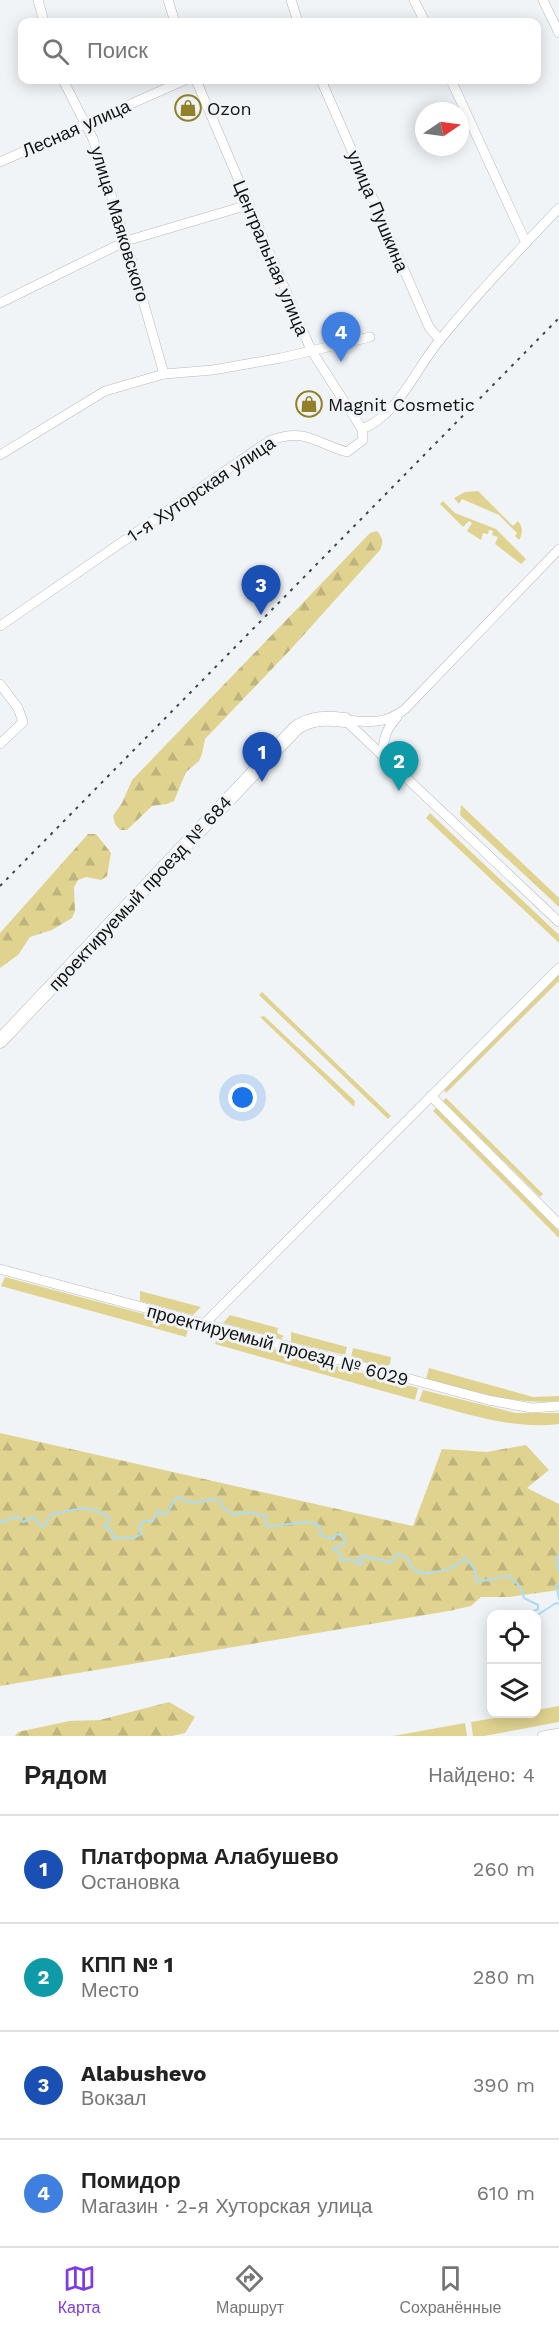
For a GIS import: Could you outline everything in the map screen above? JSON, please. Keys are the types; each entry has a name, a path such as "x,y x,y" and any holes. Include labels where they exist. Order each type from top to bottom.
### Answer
{"street":[{"path":"38,0 43,18"},
{"path":"168,0 174,18"},
{"path":"291,0 297,18"},
{"path":"414,0 423,18"},
{"path":"543,0 558,30"},
{"name":"улица Маяковского","path":"65,84 87,124 126,241 164,374"},
{"name":"Лесная улица","path":"0,162 176,84"},
{"name":"Центральная улица","path":"198,84 311,350 362,429"},
{"name":"улица Пушкина","path":"323,84 429,327 440,340"},
{"path":"453,84 526,243"},
{"path":"0,303 126,241 248,205"},
{"name":"1-я Хуторская улица","path":"0,626 269,441 285,435 300,434 347,452 363,440 362,429 376,423 401,396 440,340 559,208"},
{"path":"0,455 105,391 164,374 213,370 281,358 370,337"},
{"name":"проектируемый проезд № 684","path":"0,1041 296,728 309,720 316,719 376,722 388,720 405,709 559,549"},
{"path":"0,684 18,708 23,722 0,744"},
{"path":"383,755 387,731 405,709"},
{"path":"345,720 559,922"},
{"path":"204,1324 559,968"},
{"path":"431,1096 559,1224"},
{"name":"проектируемый проезд № 6029","path":"0,1269 488,1400 532,1408 559,1406"},
{"path":"542,1736 559,1733"}],"green space":[{"path":"478,491 513,526 518,521 522,530 519,540 515,536 517,533 499,515 462,499 459,504 454,498 465,492"},
{"path":"443,501 455,513 496,529 526,559 521,564 495,544 498,537 492,535 493,531 489,530 488,534 483,533 481,540 467,531 472,523 469,521 463,527 440,504"},
{"path":"377,531 382,540 380,550 291,649 205,739 199,761 186,772 174,801 152,806 127,830 120,830 113,816 122,803 132,780 370,533"},
{"path":"461,805 559,898 559,907 460,815"},
{"path":"430,813 559,935 559,943 426,818"},
{"path":"88,834 96,834 111,853 107,876 101,880 86,877 78,880 74,887 75,911 72,918 52,930 30,937 18,955 0,968 0,933"},
{"path":"559,975 559,981 446,1093 444,1090"},
{"path":"262,992 391,1116 388,1119 259,995"},
{"path":"264,1016 355,1101 354,1107 260,1017"},
{"path":"446,1098 543,1194 540,1197 443,1101"},
{"path":"436,1108 559,1231 559,1238 433,1111"},
{"path":"5,1277 189,1326 186,1337 1,1286"},
{"path":"140,1291 201,1307 193,1315 140,1301"},
{"path":"230,1315 278,1328 277,1333 284,1336 281,1339 223,1323"},
{"path":"291,1332 347,1347 345,1355 291,1342"},
{"path":"218,1334 418,1388 415,1400 215,1344"},
{"path":"353,1348 391,1357 390,1364 384,1367 351,1358"},
{"path":"429,1368 533,1397 559,1396 559,1401 525,1401 475,1392 426,1379"},
{"path":"423,1390 516,1413 559,1413 559,1424 523,1425 471,1415 419,1401"},
{"path":"0,1433 413,1526 442,1449 487,1452 526,1445 549,1470 527,1488 559,1504 559,1590 509,1597 481,1597 471,1606 449,1611 0,1686"},
{"path":"169,1702 195,1717 185,1733 172,1736 15,1736 18,1732 69,1721 100,1720"},
{"path":"559,1706 559,1722 473,1736 471,1722 494,1718 541,1718 541,1709"},
{"path":"465,1723 467,1736 393,1736"}],"waterway":[{"path":"0,1520 3,1522 19,1517 23,1522 34,1517 39,1525 44,1526 51,1514 86,1509 109,1517 104,1527 112,1531 113,1538 134,1538 141,1534 139,1526 144,1521 153,1521 158,1511 164,1514 168,1512 175,1499 180,1497 188,1502 216,1499 221,1502 222,1507 234,1515 246,1512 266,1516 266,1525 270,1527 308,1522 320,1526 320,1535 334,1539 336,1534 344,1536 345,1543 333,1549 340,1553 341,1560 355,1560 357,1564 363,1562 359,1558 364,1556 390,1563 398,1554 406,1557 414,1570 426,1573 448,1569 464,1558 475,1571 476,1581 491,1580 506,1575 520,1587 524,1598 538,1605 536,1610"},
{"path":"559,1555 556,1557 559,1572"},
{"path":"559,1583 556,1585 559,1599"},
{"path":"541,1613 556,1603 559,1604"}],"railway":[{"path":"0,886 559,318"}],"place":[{"name":"Ozon","path":"188,108"},
{"name":"Помидор","path":"341,362"},
{"name":"Magnit Cosmetic","path":"309,404"},
{"name":"Alabushevo","path":"261,615"},
{"name":"Платформа Алабушево","path":"262,782"},
{"name":"КПП № 1","path":"399,791"}]}
